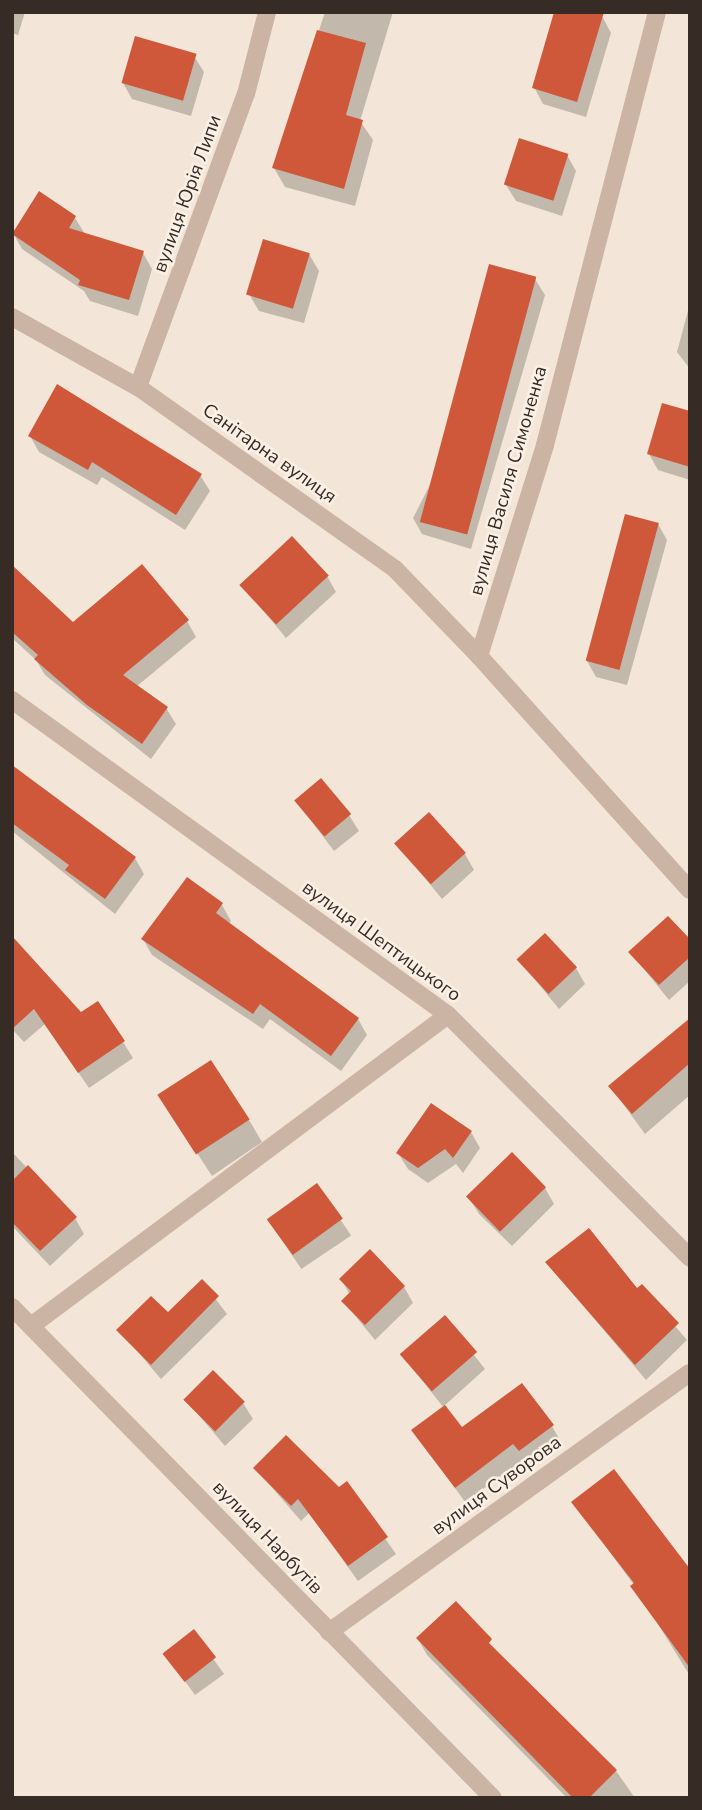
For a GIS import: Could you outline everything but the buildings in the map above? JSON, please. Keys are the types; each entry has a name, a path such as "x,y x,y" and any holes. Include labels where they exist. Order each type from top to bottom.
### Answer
{"street":[{"name":"вулиця Юрія Липи","path":"138,387 242,107 267,12"},
{"name":"вулиця Василя Симоненка","path":"479,656 545,445 657,12"},
{"name":"Санітарна вулиця","path":"12,317 138,387 395,569 479,656"},
{"path":"479,656 690,890"},
{"name":"вулиця Шептицького","path":"12,700 448,1016 690,1258"},
{"path":"31,1326 448,1016"},
{"name":"вулиця Нарбутів","path":"12,1307 493,1798"},
{"name":"вулиця Суворова","path":"329,1632 690,1373"}]}
